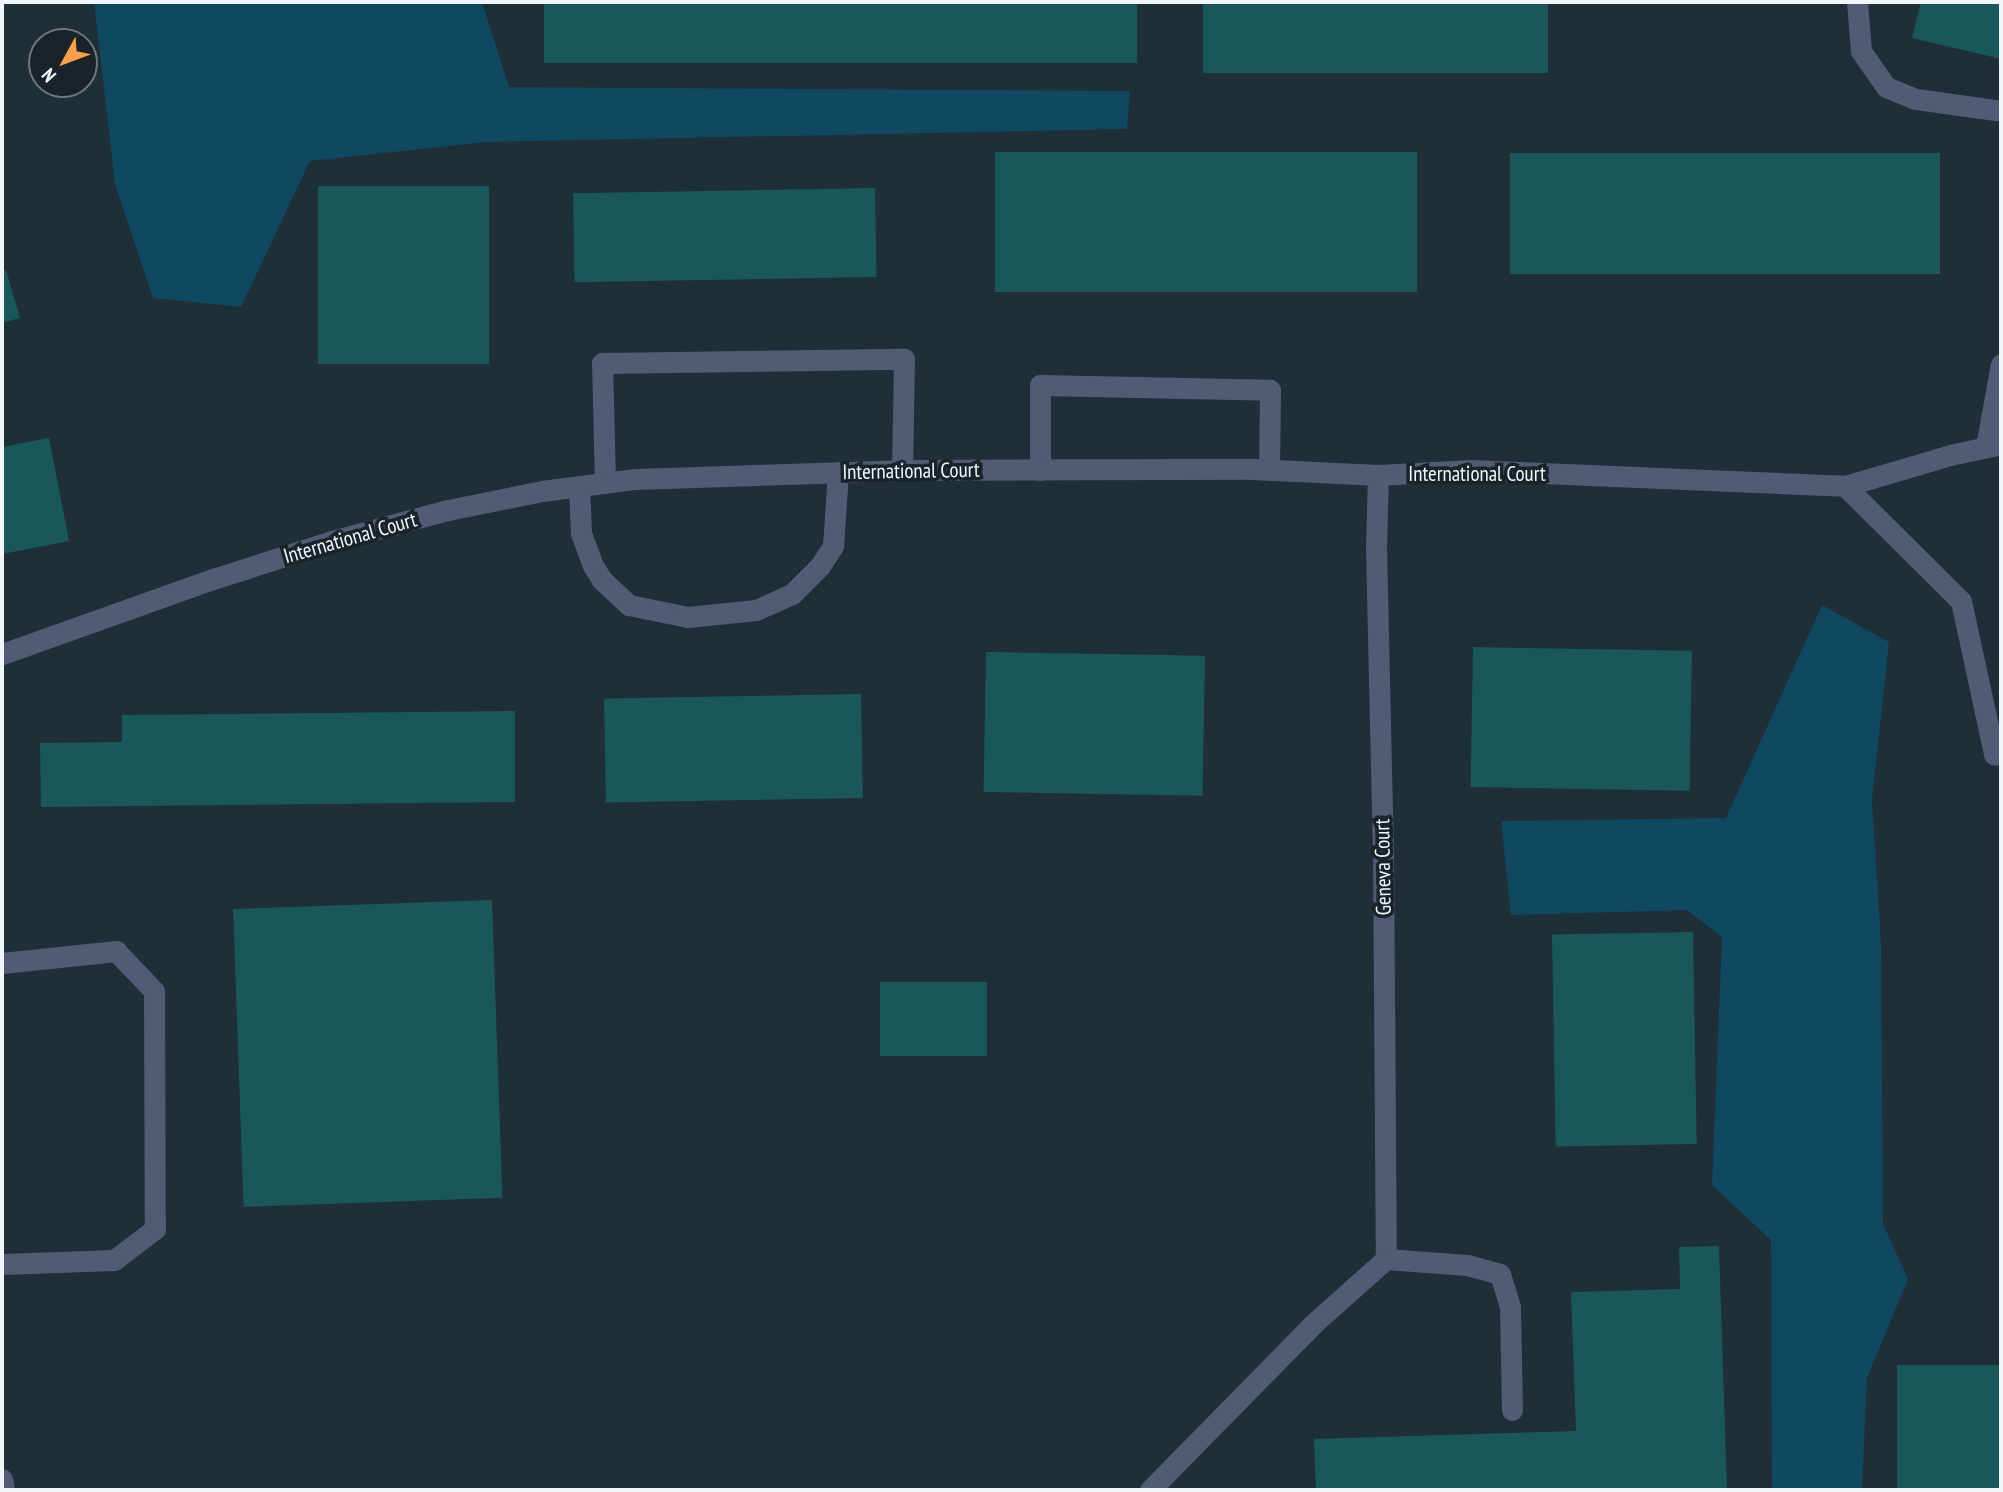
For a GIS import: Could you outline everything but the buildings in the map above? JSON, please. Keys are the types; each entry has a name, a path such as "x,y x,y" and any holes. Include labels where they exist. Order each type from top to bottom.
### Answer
{"street":[{"path":"1857,2 1861,51 1886,87 1916,99 2001,111"},
{"path":"605,483 602,363 904,359 902,470"},
{"path":"1994,446 2001,365"},
{"path":"1040,470 1040,385 1269,390 1269,470"},
{"name":"International Court","path":"2,654 213,579 332,541 448,510 605,483 739,473 902,470 1269,470 1378,475 1470,470 1845,486 1994,446"},
{"path":"579,486 581,533 592,564 602,580 629,605 688,617 756,610 792,594 820,566 833,545 838,472"},
{"name":"Geneva Court","path":"1378,475 1376,547 1383,849 1386,1259"},
{"path":"1845,486 1961,601 1993,754 2001,755"},
{"path":"2,963 116,951 154,991 155,1228 114,1260 2,1264"},
{"path":"1150,1490 1313,1324 1386,1259 1467,1265 1500,1274 1510,1307 1512,1410"},
{"path":"2,1479 4,1490"}],"shaded area":[{"path":"2,2 2001,2 2001,1490 2,1490"},
{"path":"94,2 482,2 509,87 1130,91 1127,129 486,142 310,161 241,307 153,298 115,184"},
{"path":"1822,605 1889,642 1872,800 1881,943 1883,1224 1908,1279 1867,1378 1862,1490 1772,1490 1771,1240 1712,1185 1722,937 1687,910 1511,915 1501,821 1726,818"}]}
